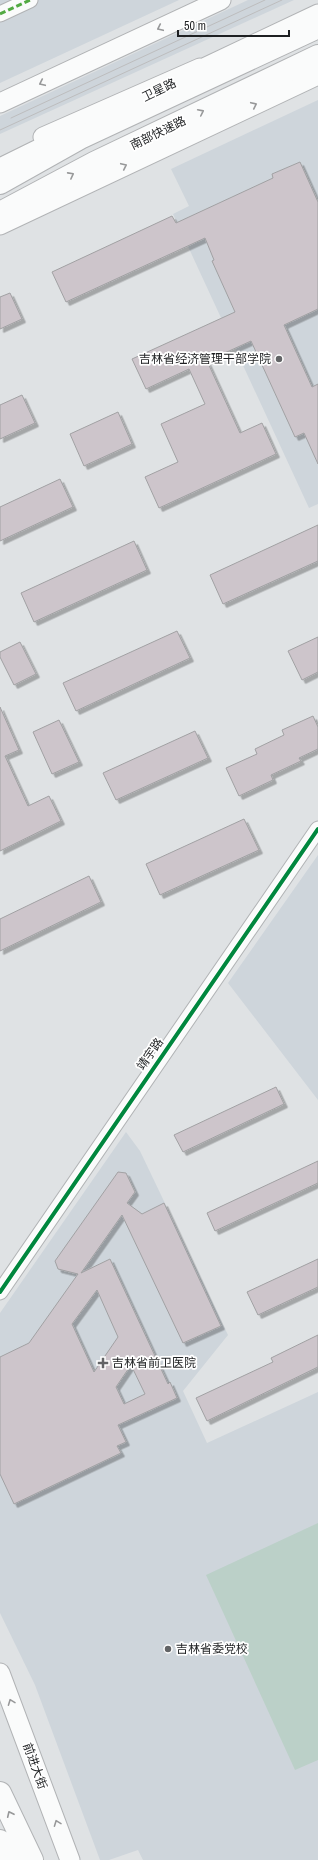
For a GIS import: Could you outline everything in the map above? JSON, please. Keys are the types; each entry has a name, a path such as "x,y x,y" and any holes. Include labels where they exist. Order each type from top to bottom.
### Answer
{"highway":[{"path":"0,176 318,28"},
{"name":"南部快速路","path":"0,213 94,163 318,56"},
{"path":"0,182 82,137"},
{"path":"0,1793 32,1860"},
{"path":"0,1840 10,1860"}],"main road":[{"path":"0,103 220,0"},
{"name":"卫星路","path":"0,168 251,45 318,14"},
{"path":"0,156 251,45"},
{"path":"0,225 318,75"},
{"name":"前进大街","path":"0,1673 70,1860"}],"street":[{"path":"0,14 30,0"},
{"name":"靖宇路","path":"0,1292 318,829"}],"shaded area":[{"path":"0,0 179,0 0,83"},
{"path":"248,0 294,0 0,134 0,116"},
{"name":"吉林省经济管理干部学院","path":"318,100 318,504 309,508 173,214 189,206 171,169"},
{"path":"318,855 318,1100 228,983"},
{"name":"吉林省委党校","path":"126,1132 140,1151 228,1335 183,1391 207,1443 318,1392 318,1860 143,1860 138,1850 109,1860 100,1860 35,1685 0,1613 0,1313"}],"green space":[{"path":"318,1523 318,1760 295,1770 206,1575"}],"building":[{"path":"300,162 318,202 318,309 284,325 312,387 318,384 318,464 304,433 295,437 251,341 207,361 240,433 262,423 276,454 159,508 145,477 178,462 161,424 205,404 189,369 146,389 132,359 235,312 212,261 214,260 205,238 66,302 52,272 172,216 176,223 273,178 272,174"},
{"path":"10,293 22,319 0,329 0,297"},
{"path":"22,395 35,423 0,439 0,405"},
{"path":"118,412 132,444 84,466 70,434"},
{"path":"60,479 73,507 0,541 0,507"},
{"path":"318,525 318,561 223,604 210,575"},
{"path":"134,541 147,570 34,622 21,593"},
{"path":"177,631 190,658 76,711 63,683"},
{"path":"318,637 318,672 302,680 288,651"},
{"path":"20,642 36,674 14,685 0,657 0,652"},
{"path":"0,707 19,750 5,756 28,806 49,796 61,821 0,851"},
{"path":"313,716 318,727 318,749 299,758 301,761 271,775 273,780 239,796 226,768 257,754 255,749 284,735 282,730"},
{"path":"59,720 79,762 52,774 33,732"},
{"path":"195,731 208,758 116,800 103,773"},
{"path":"244,819 259,850 160,895 146,864"},
{"path":"89,876 101,902 0,951 0,919"},
{"path":"276,1087 284,1104 183,1152 174,1135"},
{"path":"318,1161 318,1183 215,1231 207,1213"},
{"path":"118,1172 126,1173 135,1192 127,1203 142,1214 164,1203 221,1326 183,1343 122,1215 81,1273 110,1259 168,1384 170,1382 177,1398 118,1425 126,1442 117,1446 121,1453 14,1504 0,1474 0,1357 29,1343 78,1274 58,1269 55,1261","holes":["97,1290 118,1337 94,1372 72,1324","131,1365 145,1394 124,1404 116,1387"]},
{"path":"318,1259 318,1287 258,1315 247,1292"},
{"path":"318,1335 318,1367 207,1421 196,1398 273,1362 271,1358"}],"tram line":[{"path":"11,118 265,0"},
{"path":"0,130 282,0"}],"marked path":[{"path":"0,14 30,0"}],"cycle path":[{"path":"0,1292 318,829"}],"place":[{"name":"吉林省经济管理干部学院","path":"279,359"},
{"name":"吉林省前卫医院","path":"103,1363"},
{"name":"吉林省委党校","path":"168,1649"}]}
